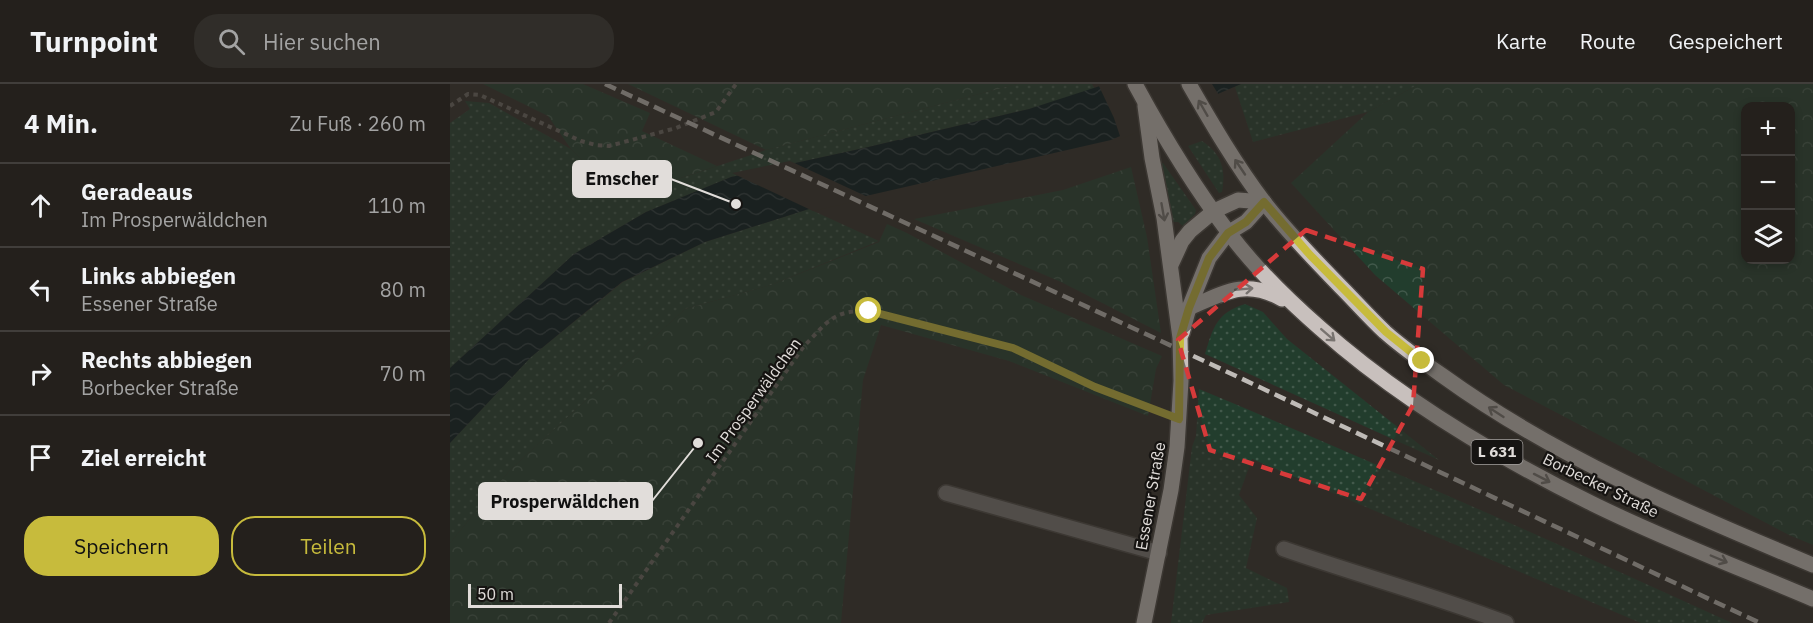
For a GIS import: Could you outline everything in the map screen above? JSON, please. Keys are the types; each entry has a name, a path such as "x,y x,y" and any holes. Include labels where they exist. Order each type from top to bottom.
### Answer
{"main road":[{"name":"L 631","path":"1135,84 1174,150 1228,233"},
{"name":"L 631","path":"1189,84 1216,132 1264,202"},
{"name":"Essener Straße","path":"1144,100 1152,158 1164,218 1180,338 1179,419 1172,490 1144,623"},
{"path":"1170,266 1190,231 1214,210 1238,200 1264,202"},
{"name":"Essener Straße","path":"1180,338 1209,258 1228,233 1246,222 1264,202"},
{"name":"Borbecker Straße","path":"1264,202 1310,255 1386,332 1468,394 1506,419 1631,486 1813,565"},
{"name":"Borbecker Straße","path":"1228,233 1301,312 1346,351 1400,392 1450,425 1527,470 1594,505 1813,599"},
{"path":"1189,308 1237,289 1255,288 1280,297 1301,312"}],"lane":[{"path":"946,493 1159,553"},
{"path":"1284,549 1506,623"}],"path":[{"path":"450,106 468,94 480,95 581,141 609,146 676,128 716,112 736,84"},
{"name":"Im Prosperwäldchen","path":"609,623 804,346 834,317 850,310 869,311 1013,348 1095,387 1179,419"}],"highlighted area":[{"path":"1306,230 1423,269 1413,405 1361,499 1210,450 1178,340"}],"green space":[{"path":"483,84 583,84 650,113 642,131 717,166 620,198 571,149 548,116"},
{"path":"628,84 1017,84 766,150"},
{"path":"1017,84 1092,84 1095,89 1029,109 731,177 646,212 574,254 450,368 450,123 470,109 465,101 489,103 571,149 620,198 766,150"},
{"path":"1241,84 1419,84 1368,112 1253,142 1235,87"},
{"path":"1419,84 1813,84 1813,545 1789,535 1504,385 1375,275 1291,183 1368,112"},
{"path":"1202,141 1214,151 1221,163 1222,192 1219,193 1188,146"},
{"path":"1163,163 1196,210 1183,226 1178,222 1170,222 1158,164"},
{"path":"1131,167 1147,237 1161,333 1061,282 914,219 1063,190"},
{"path":"809,209 879,241 771,285 685,309 510,470 450,543 450,443 531,357 623,282 705,242"},
{"path":"887,224 1021,295 1162,356 1156,369 1148,416 1009,361 881,325 863,380 841,623 450,623 450,543 510,470 685,309 771,285 879,242"},
{"path":"1245,304 1263,312 1287,339 1439,460 1205,354 1217,323 1228,312"},
{"path":"1199,389 1466,504 1732,623 1641,623 1252,459 1239,495 1257,518 1246,568 1287,588 1289,602 1206,615 1202,623 1171,623 1192,447 1196,436"}],"water":[{"path":"1106,84 1241,84 1111,140 809,209 705,242 622,282 531,357 450,443 450,368 574,254 646,212 731,177 1029,109"}],"pier":[{"path":"1098,84 1212,84 1220,97 1121,139"},
{"path":"790,161 870,198 813,211 732,173"}],"railway":[{"path":"605,84 1202,360 1760,623"}],"place":[{"name":"Emscher","path":"736,204"},
{"name":"Prosperwäldchen","path":"698,443"}],"route":[{"path":"869,311 1013,348 1095,387 1179,419 1180,338 1189,308 1209,258 1228,233 1246,222 1264,202 1310,255 1386,332 1422,361"}]}
